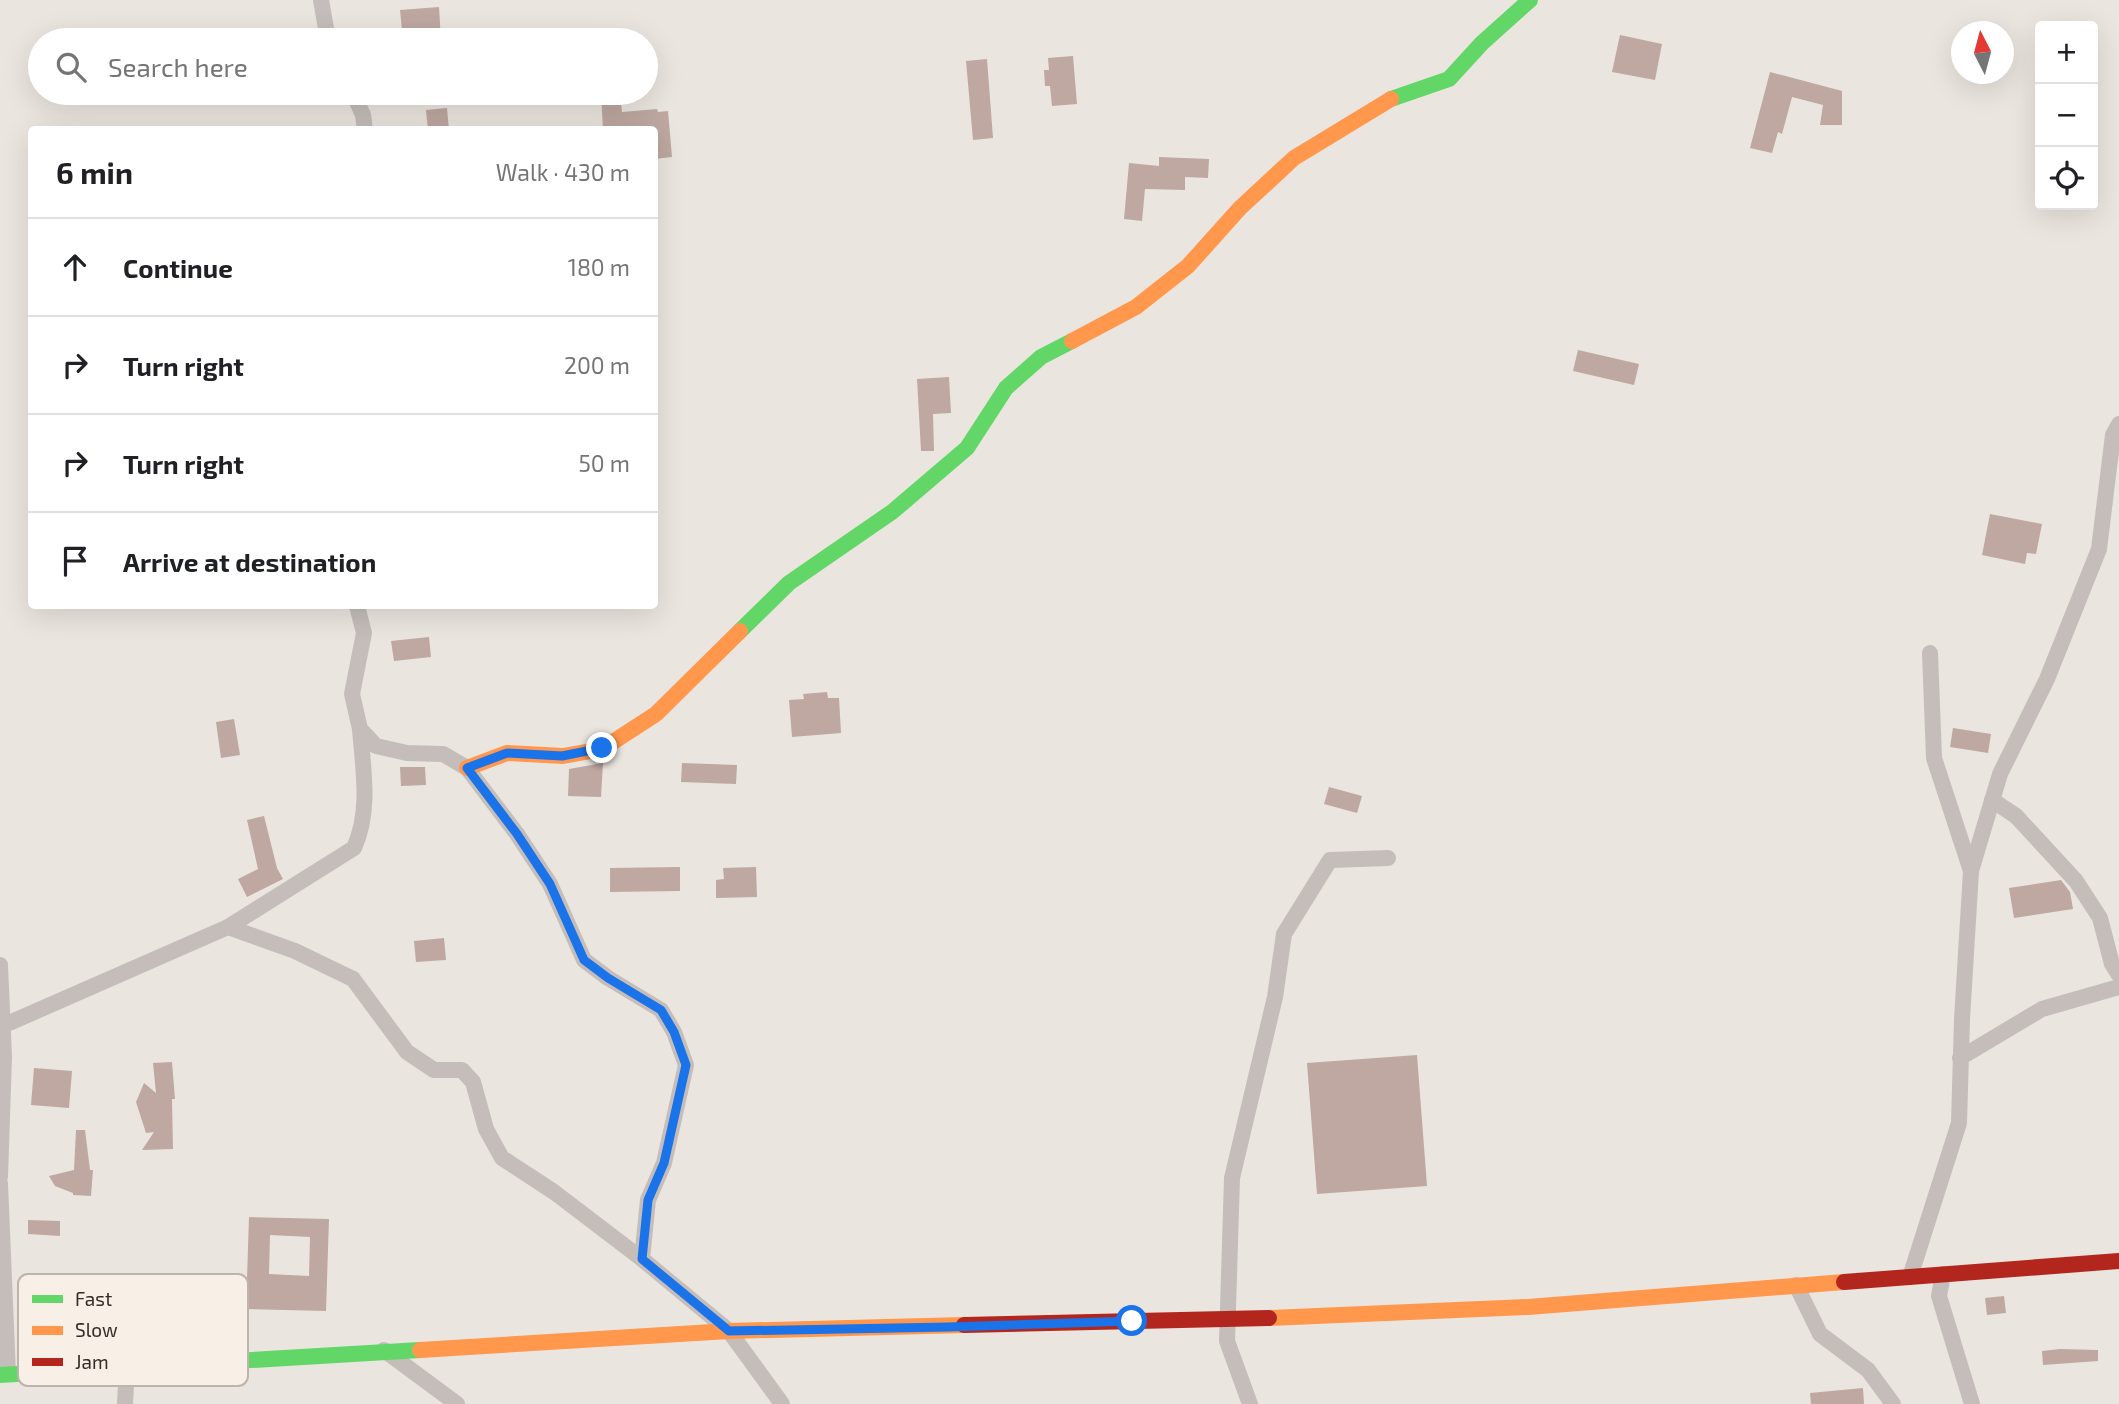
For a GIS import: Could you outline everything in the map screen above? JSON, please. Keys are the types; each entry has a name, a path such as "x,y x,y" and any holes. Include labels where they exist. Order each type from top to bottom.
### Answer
{"street":[{"path":"321,0 326,28"},
{"path":"467,768 507,753 562,756 602,748 656,714 789,583 892,512 967,449 1006,388 1041,358 1136,307 1188,266 1240,208 1294,158 1396,96 1448,79 1482,43 1530,0"},
{"path":"358,105 364,126"},
{"path":"1910,1276 1959,1123 1971,871 2000,774 2047,679 2099,549 2113,435 2119,424"},
{"path":"2,1026 228,927 354,848 362,830 365,795 360,729 352,694 364,633 358,609"},
{"path":"1930,653 1934,758 1971,871"},
{"path":"360,729 376,746 407,753 443,754 467,768 517,834 550,884 584,960 661,1010 674,1032 686,1065 664,1163 648,1200 642,1259"},
{"path":"1992,800 2016,816 2076,881 2100,918 2112,964 2119,975"},
{"path":"1250,1404 1227,1341 1232,1178 1275,997 1284,934 1330,860 1388,858"},
{"path":"228,927 295,951 353,979 407,1052 434,1070 462,1070 473,1082 486,1129 502,1158 554,1192 642,1259 729,1331 782,1404"},
{"path":"0,965 0,1177"},
{"path":"1960,1058 2042,1009 2119,987"},
{"path":"0,1184 4,1374"},
{"path":"248,1358 729,1331 1228,1319 1528,1307 2119,1261"},
{"path":"1943,1274 1939,1296 1972,1404"},
{"path":"1796,1285 1820,1335 1868,1370 1893,1404"},
{"path":"384,1350 457,1404"},
{"path":"125,1404 126,1386"}],"building":[{"path":"439,7 440,28 402,28 400,10"},
{"path":"1620,35 1662,44 1655,80 1612,72"},
{"path":"1073,56 1077,104 1052,106 1050,86 1045,86 1044,70 1049,70 1048,58"},
{"path":"987,59 993,138 973,140 966,61"},
{"path":"1770,72 1842,91 1842,125 1820,125 1823,105 1792,97 1782,134 1778,132 1772,153 1750,148"},
{"path":"602,105 621,105 622,112 657,109 658,112 668,111 672,157 658,159 658,126 603,126"},
{"path":"447,108 449,126 428,126 426,110"},
{"path":"1159,157 1209,159 1208,178 1185,177 1185,190 1145,189 1142,221 1124,219 1129,163 1159,166"},
{"path":"1578,350 1639,364 1634,385 1573,371"},
{"path":"949,377 951,413 933,414 934,451 921,451 917,379"},
{"path":"1990,514 2042,524 2036,554 2027,553 2025,564 1982,555"},
{"path":"429,637 431,657 394,661 391,641"},
{"path":"827,692 828,698 839,698 841,733 792,737 789,700 804,699 803,694"},
{"path":"234,719 240,755 221,758 216,722"},
{"path":"1953,728 1991,734 1988,753 1950,747"},
{"path":"603,763 601,797 568,796 569,769"},
{"path":"682,763 737,765 736,784 681,782"},
{"path":"400,767 425,767 426,785 401,786"},
{"path":"1329,787 1362,796 1357,813 1324,804"},
{"path":"264,816 277,868 283,879 247,897 238,879 258,869 247,820"},
{"path":"680,867 680,891 610,892 610,868"},
{"path":"756,867 757,897 716,898 716,880 724,879 723,868"},
{"path":"2061,880 2070,892 2073,909 2014,918 2009,888"},
{"path":"444,938 446,960 416,962 414,941"},
{"path":"1417,1055 1427,1186 1317,1194 1307,1063"},
{"path":"172,1062 175,1099 172,1099 173,1149 142,1150 154,1132 146,1133 136,1102 144,1083 156,1093 153,1063"},
{"path":"34,1068 72,1071 69,1108 31,1105"},
{"path":"76,1130 85,1130 90,1170 93,1170 91,1196 73,1195 55,1186 49,1176 74,1170"},
{"path":"249,1217 329,1219 326,1311 248,1309","holes":["270,1235 310,1237 309,1276 269,1274"]},
{"path":"28,1220 60,1221 60,1236 28,1234"},
{"path":"2004,1296 2006,1313 1987,1315 1985,1298"},
{"path":"2098,1350 2098,1361 2043,1365 2042,1351"},
{"path":"1863,1388 1864,1404 1811,1404 1810,1393"}],"traffic: fast":[{"path":"1391,99 1449,79 1482,43 1530,0"},
{"path":"740,631 789,583 892,512 967,448 1006,388 1041,357 1072,341"},
{"path":"248,1360 420,1350"},
{"path":"0,1375 18,1374"}],"traffic: slow":[{"path":"1072,341 1136,307 1188,266 1240,208 1294,158 1391,99"},
{"path":"467,768 507,753 563,756 602,749 656,714 740,631"},
{"path":"1269,1318 1528,1307 1844,1282"},
{"path":"420,1350 729,1331 964,1325"}],"traffic: jam":[{"path":"1844,1282 2119,1261"},
{"path":"964,1325 1269,1318"}],"route":[{"path":"602,748 562,756 507,753 467,768 517,834 550,884 584,960 661,1010 674,1032 686,1065 664,1163 648,1200 642,1259 729,1331 1132,1321"}]}
